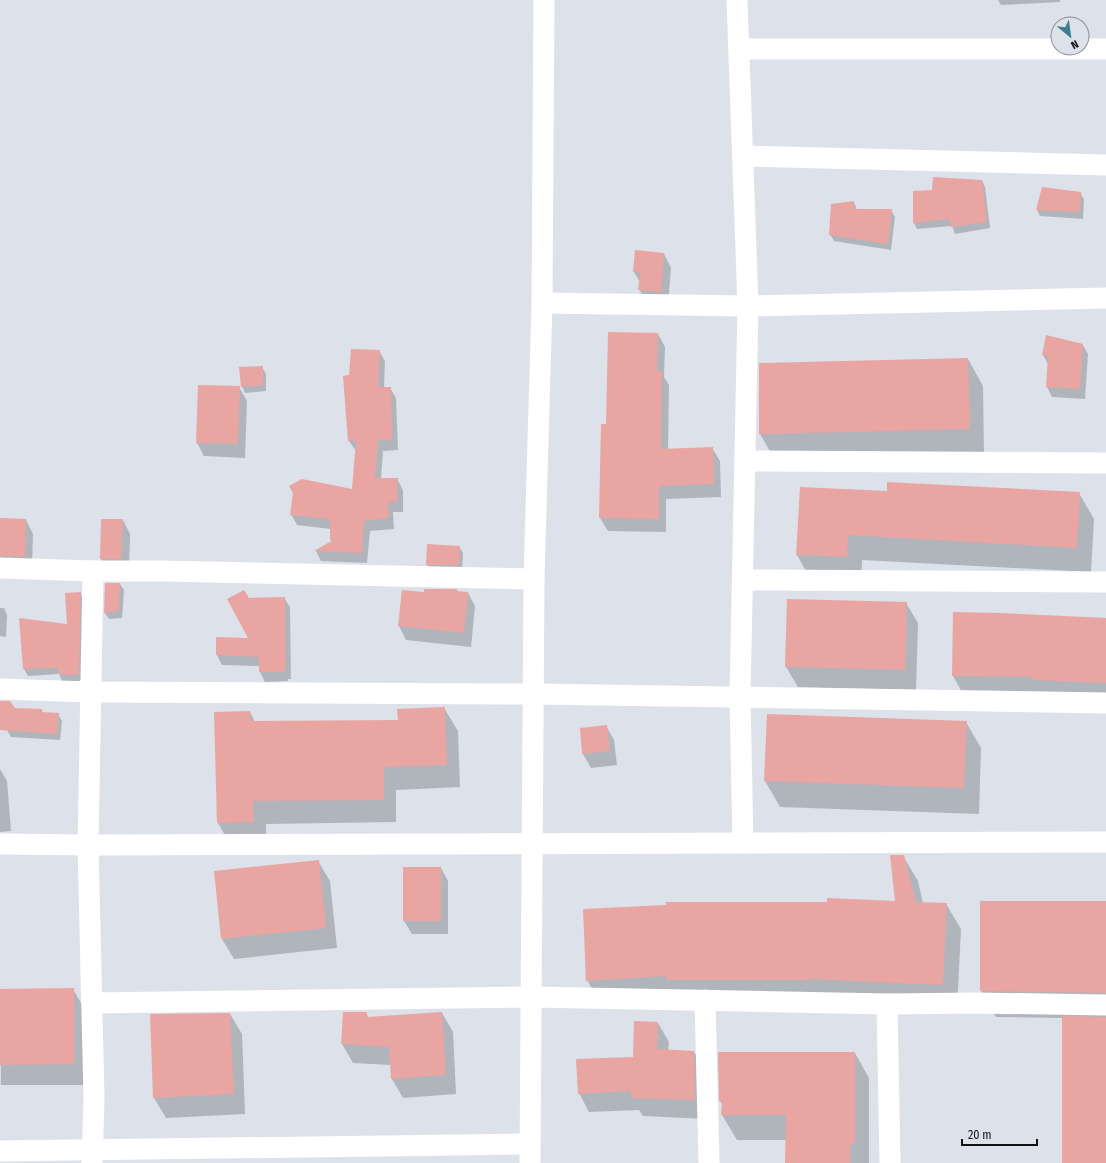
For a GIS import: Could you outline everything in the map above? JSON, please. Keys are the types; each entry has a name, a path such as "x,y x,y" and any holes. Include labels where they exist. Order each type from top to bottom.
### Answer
{"street":[{"path":"0,1151 92,1157 530,1154 534,579 542,303 544,0"},
{"path":"737,0 748,306 740,697 743,843"},
{"path":"739,49 1106,49"},
{"path":"743,156 1106,164"},
{"path":"542,303 748,306 1106,298"},
{"path":"745,460 1106,463"},
{"path":"0,568 534,579"},
{"path":"92,1157 94,1098 88,845 93,571"},
{"path":"742,580 1106,582"},
{"path":"0,689 90,692 534,694 1106,703"},
{"path":"0,844 1106,842"},
{"path":"92,1003 531,997 887,1004 1106,1004"},
{"path":"705,1000 709,1163"},
{"path":"887,1004 890,1163"}],"building":[{"path":"933,177 982,180 987,222 951,227 950,219 913,223 913,191 932,190"},
{"path":"1042,187 1081,192 1080,212 1036,210"},
{"path":"854,201 854,209 892,209 888,244 829,235 831,204"},
{"path":"635,250 664,253 661,292 638,290 640,273 633,272"},
{"path":"608,332 658,333 657,371 662,371 661,449 713,447 714,484 659,486 659,519 599,518 601,424 606,424"},
{"path":"1046,335 1083,344 1080,389 1046,387 1048,356 1042,355"},
{"path":"351,349 380,350 378,387 391,387 392,440 378,440 375,478 398,478 397,502 388,502 389,518 364,521 362,553 314,551 335,539 330,540 330,519 290,515 293,493 289,486 302,479 352,489 356,441 348,441 343,376 349,375"},
{"path":"968,358 970,429 759,434 759,363"},
{"path":"263,366 263,385 241,387 239,367"},
{"path":"198,385 240,386 238,444 196,443"},
{"path":"887,482 1080,492 1077,548 848,535 847,557 796,555 800,487 887,491"},
{"path":"0,518 26,519 25,557 0,556"},
{"path":"101,519 123,519 121,559 100,559"},
{"path":"427,544 460,546 459,565 426,565"},
{"path":"105,583 120,583 119,611 104,613"},
{"path":"424,589 457,589 457,591 468,592 464,633 398,626 402,590 424,592"},
{"path":"244,590 249,598 285,597 286,670 283,670 283,672 259,672 259,657 216,655 216,637 248,638 227,599"},
{"path":"81,592 79,674 58,674 58,668 23,669 19,618 67,624 65,593"},
{"path":"787,599 907,602 905,670 785,667"},
{"path":"953,612 1106,618 1106,683 1033,680 1033,677 952,676"},
{"path":"0,701 10,701 15,708 42,709 42,712 59,713 57,734 0,730"},
{"path":"445,707 447,765 384,767 384,800 253,801 254,822 217,823 214,712 250,711 251,721 398,720 397,709"},
{"path":"767,714 967,721 964,788 764,781"},
{"path":"607,725 610,751 582,754 580,728"},
{"path":"890,855 904,855 916,902 947,903 943,985 808,979 666,980 666,976 586,981 583,909 666,905 666,902 827,902 827,898 895,901"},
{"path":"319,860 326,928 221,939 214,871"},
{"path":"403,867 441,867 441,921 403,921"},
{"path":"980,901 1106,901 1106,993 980,991"},
{"path":"74,988 74,1064 0,1065 0,989"},
{"path":"343,1012 367,1012 367,1017 442,1012 446,1075 391,1079 389,1047 341,1044"},
{"path":"230,1013 234,1094 153,1098 150,1014"},
{"path":"1062,1016 1106,1017 1106,1163 1062,1163"},
{"path":"634,1021 658,1022 657,1049 694,1051 695,1100 631,1098 631,1091 578,1094 576,1059 633,1057"},
{"path":"718,1052 855,1052 855,1144 850,1144 850,1163 785,1163 786,1115 721,1115 722,1101 719,1101"}]}
